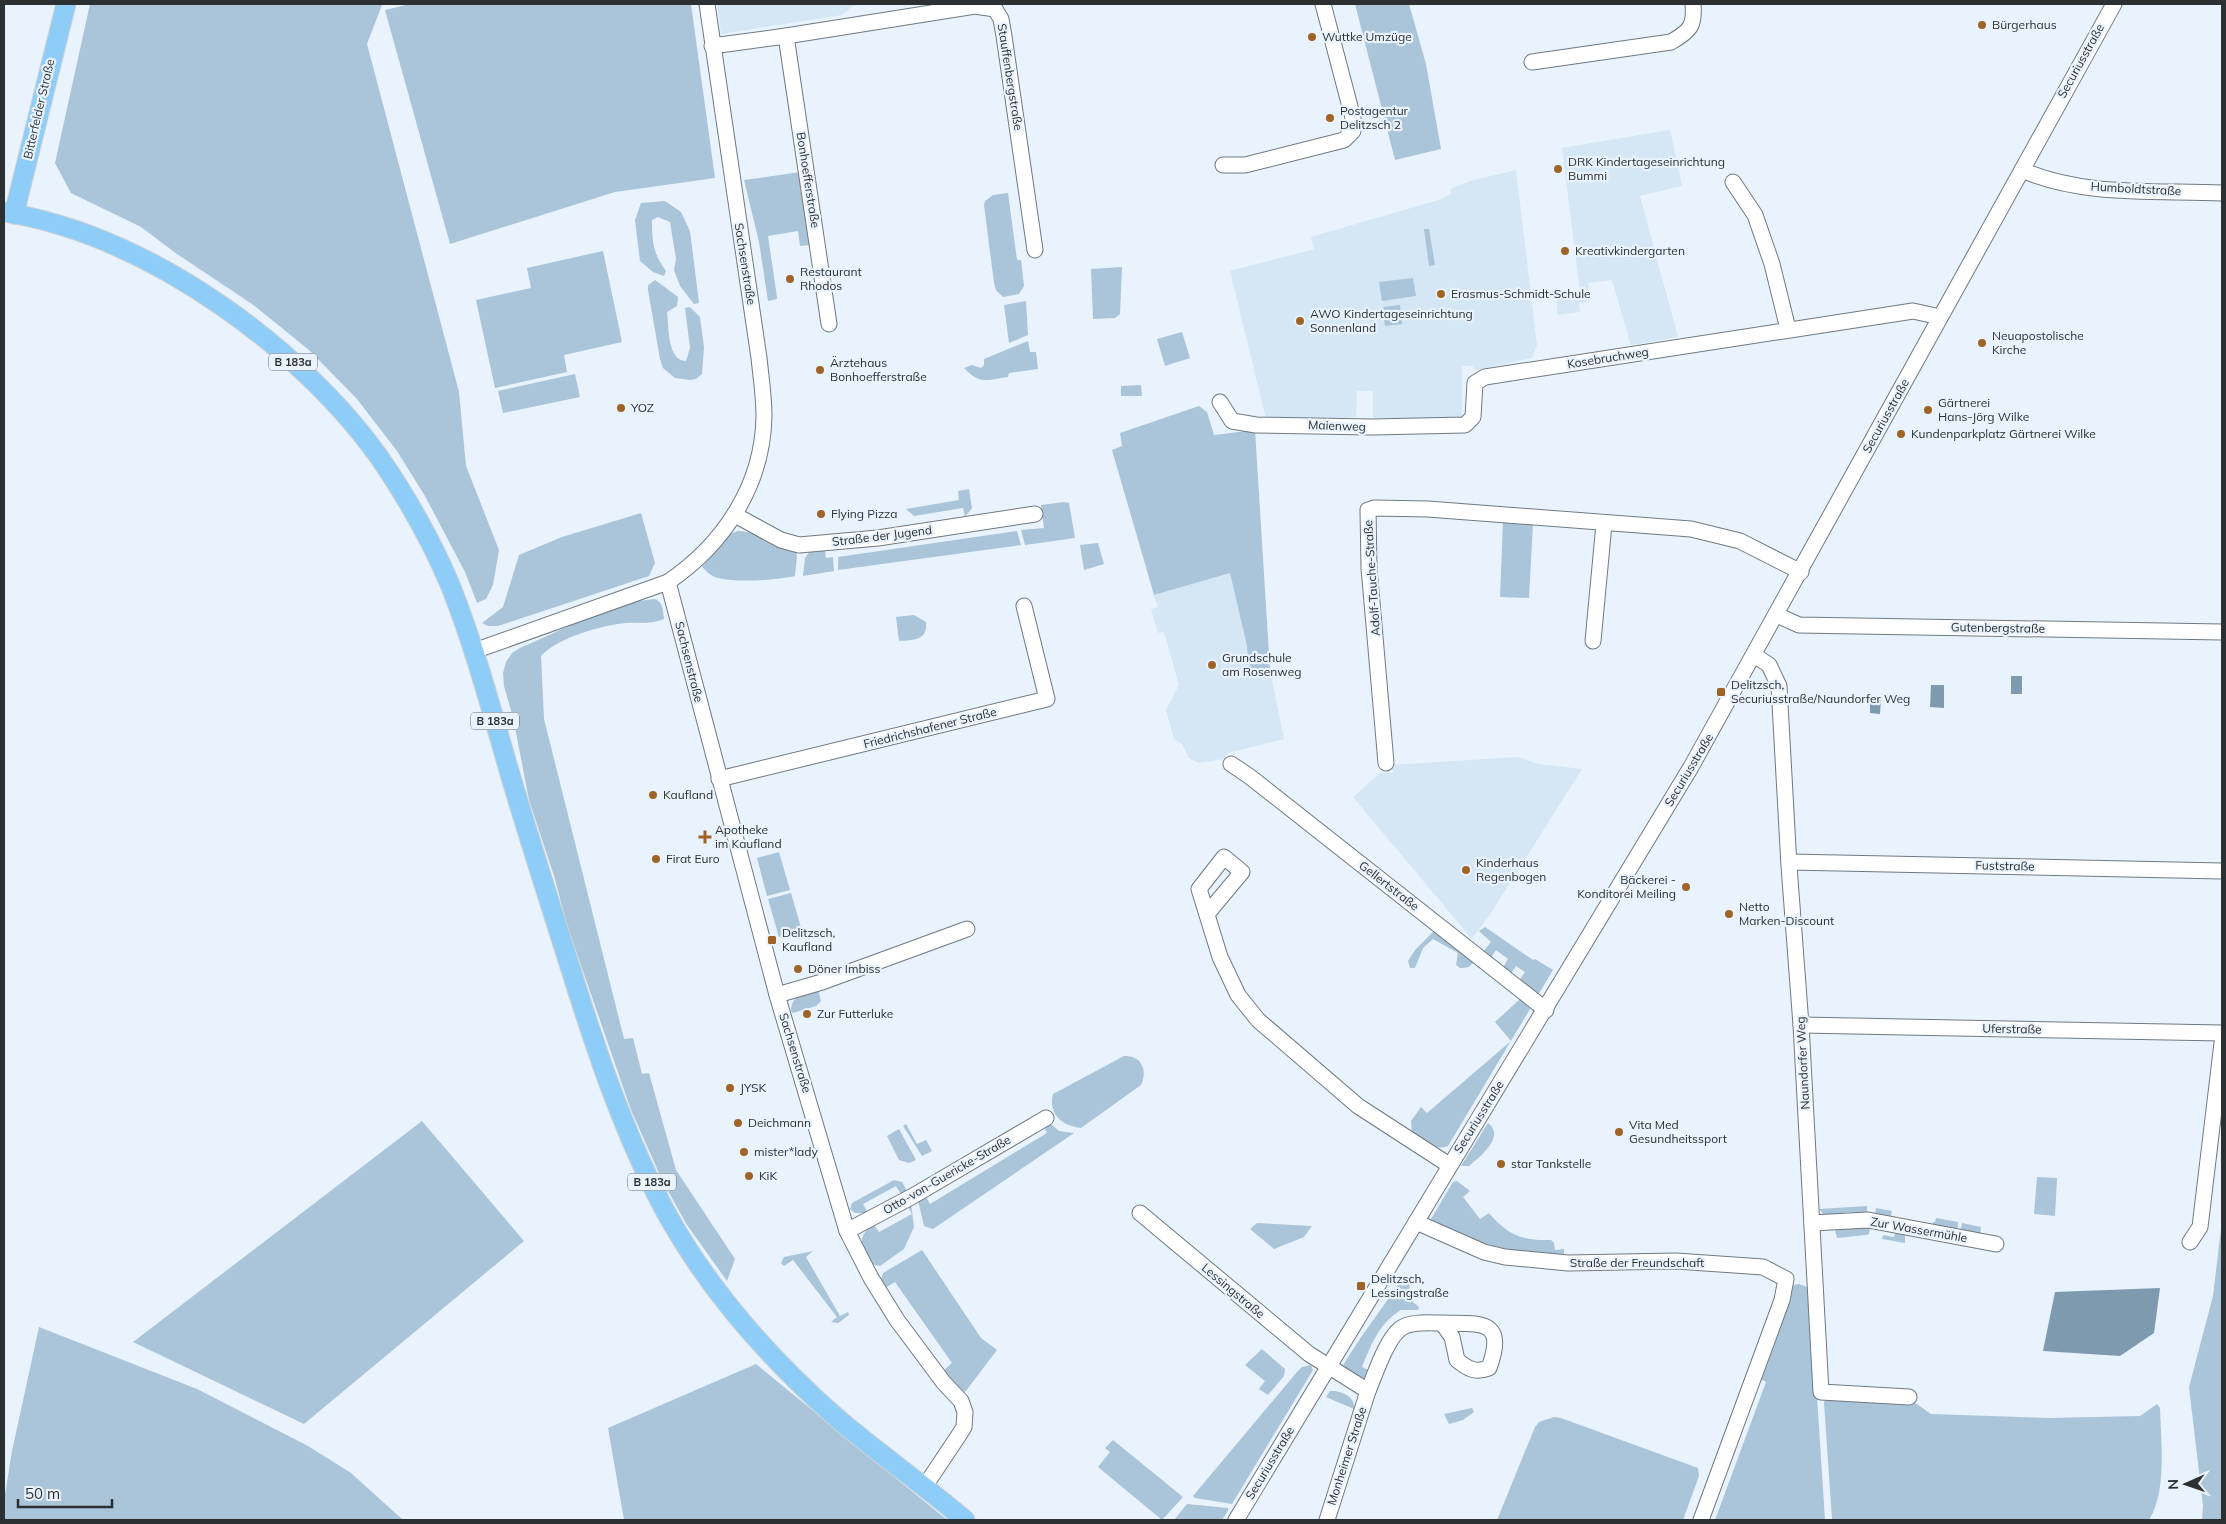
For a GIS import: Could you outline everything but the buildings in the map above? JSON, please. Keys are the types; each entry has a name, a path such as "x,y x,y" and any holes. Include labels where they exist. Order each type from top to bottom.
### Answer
{"main road":[{"name":"Bitterfelder Straße","path":"9,213 66,4"},
{"name":"B 183a","path":"9,213 61,226 110,243 169,272 234,315 283,352 340,409 393,478 424,531 450,586 474,651 515,792 594,1043 625,1126 669,1217 732,1310 770,1353 839,1420 926,1486 965,1520"}],"street":[{"name":"Sachsenstraße","path":"474,651 668,582 692,566 735,515 758,467 764,416 759,358 706,4"},
{"path":"1223,164 1245,165 1344,140 1353,131 1353,118 1323,4"},
{"path":"1532,62 1671,42 1684,34 1693,24 1693,4"},
{"name":"Securiusstraße","path":"1236,1520 1450,1165 1546,1010 1691,767 1801,572 2114,4"},
{"name":"Stauffenbergstraße","path":"712,46 975,6 994,9 1001,19 1004,36 1035,250"},
{"name":"Bonhoefferstraße","path":"786,36 830,324"},
{"name":"Humboldtstraße","path":"2022,170 2052,180 2106,190 2222,192"},
{"path":"1733,182 1755,215 1772,264 1788,329"},
{"name":"Kosebruchweg","path":"1465,425 1474,417 1475,383 1485,377 1913,311 1940,317"},
{"name":"Maienweg","path":"1220,402 1232,421 1256,425 1373,427 1465,425"},
{"name":"Adolf-Tauche-Straße","path":"1386,763 1369,568 1368,510 1374,508 1428,510 1691,529 1740,542 1801,572"},
{"name":"Straße der Jugend","path":"735,515 781,540 799,545 878,538 1035,514"},
{"path":"1592,641 1604,524"},
{"name":"Sachsenstraße","path":"668,582 777,995 848,1230 871,1278 893,1313 944,1383 961,1401 965,1412 964,1427 926,1486"},
{"name":"Friedrichshafener Straße","path":"719,779 1047,700 1024,606"},
{"name":"Gutenbergstraße","path":"1777,615 1798,625 2222,632"},
{"name":"Naundorfer Weg","path":"1754,655 1769,665 1779,686 1801,1025 1821,1392 1909,1397"},
{"name":"Gellertstraße","path":"1232,764 1546,1010"},
{"name":"Fuststraße","path":"1789,862 2222,872"},
{"path":"1207,914 1220,958 1238,995 1258,1020 1358,1106 1450,1165"},
{"path":"777,995 822,982 967,929"},
{"name":"Uferstraße","path":"1801,1025 2222,1033"},
{"path":"2190,1242 2200,1227 2222,1043"},
{"name":"Otto-von-Guericke-Straße","path":"848,1230 913,1196 1046,1118"},
{"name":"Lessingstraße","path":"1140,1213 1309,1354 1328,1367"},
{"name":"Zur Wassermühle","path":"1812,1223 1868,1220 1996,1244"},
{"name":"Straße der Freundschaft","path":"1416,1222 1484,1252 1513,1258 1568,1263 1676,1261 1763,1267 1786,1279 1782,1300 1701,1520"},
{"name":"Monheimer Straße","path":"1327,1520 1368,1391 1391,1340 1400,1329 1414,1324 1442,1323"},
{"name":"Monheimer Straße","path":"1328,1367 1368,1391"}],"shaded area":[{"path":"90,4 386,4 382,5 367,44 459,392 466,466 499,550 493,585 486,599 477,603 465,572 425,496 397,451 357,399 309,350 252,304 177,254 141,227 71,193 55,163"},
{"path":"410,4 691,4 715,178 615,192 450,244 385,10"},
{"path":"717,4 855,4 842,15 721,34"},
{"path":"1355,4 1409,4 1426,64 1441,149 1395,160"},
{"path":"1670,130 1682,186 1640,196 1678,337 1631,345 1612,280 1588,283 1590,302 1579,303 1580,312 1558,315 1556,296 1580,292 1562,148"},
{"name":"Erasmus-Schmidt-Schule","path":"1516,170 1537,345 1532,358 1476,370 1472,366 1462,366 1462,419 1373,418 1373,391 1357,391 1356,417 1266,419 1230,271 1314,249 1311,237 1442,199 1451,193 1451,189 1470,181"},
{"path":"801,172 812,245 800,246 798,231 768,236 777,299 768,301 759,242 744,180"},
{"path":"1008,193 1017,260 1021,260 1024,286 1019,294 1003,297 996,290 994,283 984,205 985,201 993,195"},
{"path":"665,201 681,212 690,231 699,303 694,304 680,286 674,270 676,259 670,222 658,217 652,220 654,247 658,259 666,271 664,276 653,272 640,261 635,220 641,203"},
{"path":"1424,229 1429,229 1435,265 1429,266"},
{"path":"603,251 622,342 564,355 567,372 495,388 476,300 531,288 527,268"},
{"path":"1122,267 1120,314 1115,318 1093,319 1091,269"},
{"path":"1413,278 1416,296 1382,301 1379,282"},
{"path":"655,280 678,297 677,306 667,312 670,342 675,355 680,359 686,361 690,348 685,308 690,307 700,317 704,347 702,374 696,379 675,378 663,368 648,290 648,285"},
{"path":"1026,301 1028,335 1009,343 1004,305"},
{"path":"1400,305 1402,324 1385,326 1383,307"},
{"path":"1182,332 1190,358 1165,366 1157,339"},
{"path":"1028,341 1030,352 1036,352 1038,369 1009,373 1008,377 984,380 975,377 964,368 972,365 981,368 984,365 984,359"},
{"path":"575,374 580,397 503,413 498,391"},
{"path":"1141,385 1142,396 1121,396 1121,386"},
{"path":"1199,406 1207,412 1214,435 1255,430 1270,670 1253,671 1248,661 1247,646 1230,573 1154,595 1112,450 1122,446 1120,433"},
{"path":"969,489 972,508 965,517 963,508 914,516 906,509 959,500 958,491"},
{"path":"1069,503 1075,538 1025,545 1021,530 1044,528 1041,505"},
{"path":"641,513 655,563 649,576 498,626 488,626 482,623 503,607 519,555 562,537"},
{"path":"1503,521 1533,523 1529,598 1500,597"},
{"path":"738,531 759,535 794,550 797,555 795,576 746,581 727,580 709,574 702,567 730,534"},
{"path":"1017,531 1021,545 838,570 838,557"},
{"path":"1098,543 1104,564 1084,570 1080,545"},
{"path":"825,550 826,558 833,557 834,571 803,576 805,558 810,551"},
{"name":"Grundschule am Rosenweg","path":"1230,573 1247,647 1248,661 1259,671 1270,670 1284,739 1228,753 1223,759 1198,763 1189,758 1182,744 1174,739 1166,710 1179,685 1164,632 1158,633 1151,609 1158,607 1154,595"},
{"path":"655,599 661,605 664,619 649,623 616,624 593,630 569,638 548,649 541,656 544,719 624,1039 633,1038 642,1074 649,1073 676,1170 735,1259 727,1281 687,1225 663,1182 631,1110 566,922 555,879 529,800 513,717 504,686 503,673 506,662 512,653 520,648 585,619 639,601"},
{"path":"914,615 926,622 925,633 918,638 899,641 896,617"},
{"path":"2011,676 2022,676 2022,694 2011,694"},
{"path":"1931,685 1944,685 1944,708 1930,707"},
{"path":"1870,696 1881,697 1880,714 1870,713"},
{"name":"Kinderhaus Regenbogen","path":"1518,757 1538,764 1582,769 1491,913 1472,939 1353,797 1380,773 1393,773 1392,765"},
{"path":"779,852 790,890 767,896 757,858"},
{"path":"791,893 802,931 779,937 768,899"},
{"path":"1485,927 1533,960 1535,959 1553,970 1538,995 1518,982 1525,972 1516,966 1510,975 1502,969 1508,959 1496,950 1490,959 1482,953 1491,942 1479,931"},
{"path":"1435,930 1474,960 1471,966 1460,968 1456,965 1458,953 1433,939 1423,948 1415,968 1410,968 1408,961 1415,950"},
{"path":"818,989 821,1001 816,1006 793,1013 791,1011 793,1001 796,998"},
{"path":"1526,998 1533,1004 1511,1041 1495,1022 1519,1000"},
{"path":"1511,1041 1448,1146 1434,1147 1412,1134 1411,1121 1421,1107 1427,1113"},
{"path":"1124,1056 1135,1058 1142,1064 1144,1074 1141,1085 1081,1128 1068,1125 1058,1118 1053,1107 1053,1094"},
{"path":"422,1121 524,1241 304,1424 133,1342"},
{"path":"1050,1123 1059,1131 1074,1133 933,1229 924,1226 918,1200 925,1195 930,1204 1047,1133 1043,1125"},
{"path":"1488,1123 1493,1128 1493,1140 1485,1152 1469,1166 1461,1166"},
{"path":"906,1124 917,1144 926,1140 932,1151 922,1156 903,1126"},
{"path":"899,1129 916,1160 909,1163 899,1160 887,1136"},
{"path":"2037,1177 2057,1178 2055,1216 2034,1214"},
{"path":"894,1180 902,1182 907,1191 901,1194 896,1186 863,1204 868,1213 855,1213 850,1209 852,1203"},
{"path":"1457,1181 1470,1191 1463,1197 1480,1219 1489,1213 1503,1227 1516,1235 1524,1238 1551,1240 1554,1243 1555,1250 1564,1249 1564,1255 1510,1250 1476,1241 1432,1224 1431,1219 1453,1182"},
{"path":"911,1203 914,1227 904,1249 880,1266 870,1264 864,1253 862,1243 864,1234 873,1224 879,1232 912,1214 907,1205"},
{"path":"1867,1206 1867,1216 1855,1217 1852,1212 1840,1213 1837,1218 1826,1217 1819,1209"},
{"path":"1876,1208 1892,1211 1890,1220 1875,1217"},
{"path":"1936,1218 1958,1222 1957,1232 1933,1228 1933,1222 1935,1222"},
{"path":"2222,1221 2222,1520 2202,1520 2203,1506 2189,1387 2213,1296"},
{"path":"1257,1223 1312,1226 1304,1237 1274,1249 1250,1229"},
{"path":"1962,1223 1981,1227 1980,1236 1960,1232"},
{"path":"1870,1228 1869,1234 1837,1238 1835,1230"},
{"path":"1895,1233 1905,1234 1905,1243 1882,1239 1883,1235 1894,1237"},
{"path":"922,1250 981,1338 997,1350 965,1392 956,1386 944,1370 952,1363 895,1282 885,1288 881,1280 883,1273"},
{"path":"813,1251 806,1257 840,1316 848,1312 849,1315 838,1323 831,1322 837,1317 793,1260 784,1266 781,1263 784,1257"},
{"path":"1409,1275 1411,1277 1408,1298 1419,1307 1418,1310 1401,1310 1393,1315 1381,1328 1372,1343 1362,1367 1371,1371 1366,1379 1360,1380 1342,1367 1399,1283 1403,1286"},
{"path":"1799,1284 1810,1288 1825,1520 1715,1520 1766,1382 1758,1378 1789,1289 1793,1285"},
{"path":"2160,1288 2154,1333 2120,1356 2043,1351 2055,1292"},
{"path":"39,1327 197,1389 308,1446 351,1473 403,1520 4,1520 4,1501 12,1451"},
{"path":"1262,1349 1285,1369 1284,1376 1268,1395 1259,1389 1265,1381 1245,1365"},
{"path":"756,1364 948,1520 624,1520 608,1428"},
{"path":"1311,1365 1313,1370 1232,1504 1195,1498 1193,1496 1297,1372 1302,1367"},
{"path":"1330,1391 1347,1395 1353,1401 1354,1409 1326,1397"},
{"path":"1828,1398 1914,1402 1931,1414 2050,1418 2140,1416 2157,1404 2160,1408 2162,1466 2155,1509 2149,1520 1832,1520 1824,1402"},
{"path":"1472,1408 1474,1412 1463,1420 1449,1424 1444,1414"},
{"path":"1554,1417 1698,1468 1699,1476 1683,1520 1497,1520 1535,1427 1539,1422"},
{"path":"1113,1440 1183,1497 1162,1520 1098,1467 1110,1452 1105,1448"},
{"path":"1187,1504 1228,1508 1228,1511 1222,1520 1174,1520"}],"place":[{"name":"Bürgerhaus","path":"1982,25"},
{"name":"Wuttke Umzüge","path":"1312,37"},
{"name":"Postagentur Delitzsch 2","path":"1330,118"},
{"name":"DRK Kindertageseinrichtung Bummi","path":"1558,169"},
{"name":"Kreativkindergarten","path":"1565,251"},
{"name":"Restaurant Rhodos","path":"790,279"},
{"name":"Erasmus-Schmidt-Schule","path":"1441,294"},
{"name":"AWO Kindertageseinrichtung Sonnenland","path":"1300,321"},
{"name":"Neuapostolische Kirche","path":"1982,343"},
{"name":"Ärztehaus Bonhoefferstraße","path":"820,370"},
{"name":"YOZ","path":"621,408"},
{"name":"Gärtnerei Hans-Jörg Wilke","path":"1928,410"},
{"name":"Kundenparkplatz Gärtnerei Wilke","path":"1901,434"},
{"name":"Flying Pizza","path":"821,514"},
{"name":"Grundschule am Rosenweg","path":"1212,665"},
{"name":"Delitzsch, Securiusstraße/Naundorfer Weg","path":"1721,692"},
{"name":"Kaufland","path":"653,795"},
{"name":"Apotheke im Kaufland","path":"705,837"},
{"name":"Firat Euro","path":"656,859"},
{"name":"Kinderhaus Regenbogen","path":"1466,870"},
{"name":"Bäckerei - Konditorei Meiling","path":"1686,887"},
{"name":"Netto Marken-Discount","path":"1729,914"},
{"name":"Delitzsch, Kaufland","path":"772,940"},
{"name":"Döner Imbiss","path":"798,969"},
{"name":"Zur Futterluke","path":"807,1014"},
{"name":"JYSK","path":"730,1088"},
{"name":"Deichmann","path":"738,1123"},
{"name":"Vita Med Gesundheitssport","path":"1619,1132"},
{"name":"mister*lady","path":"744,1152"},
{"name":"star Tankstelle","path":"1501,1164"},
{"name":"KiK","path":"749,1176"},
{"name":"Delitzsch, Lessingstraße","path":"1361,1286"}]}
